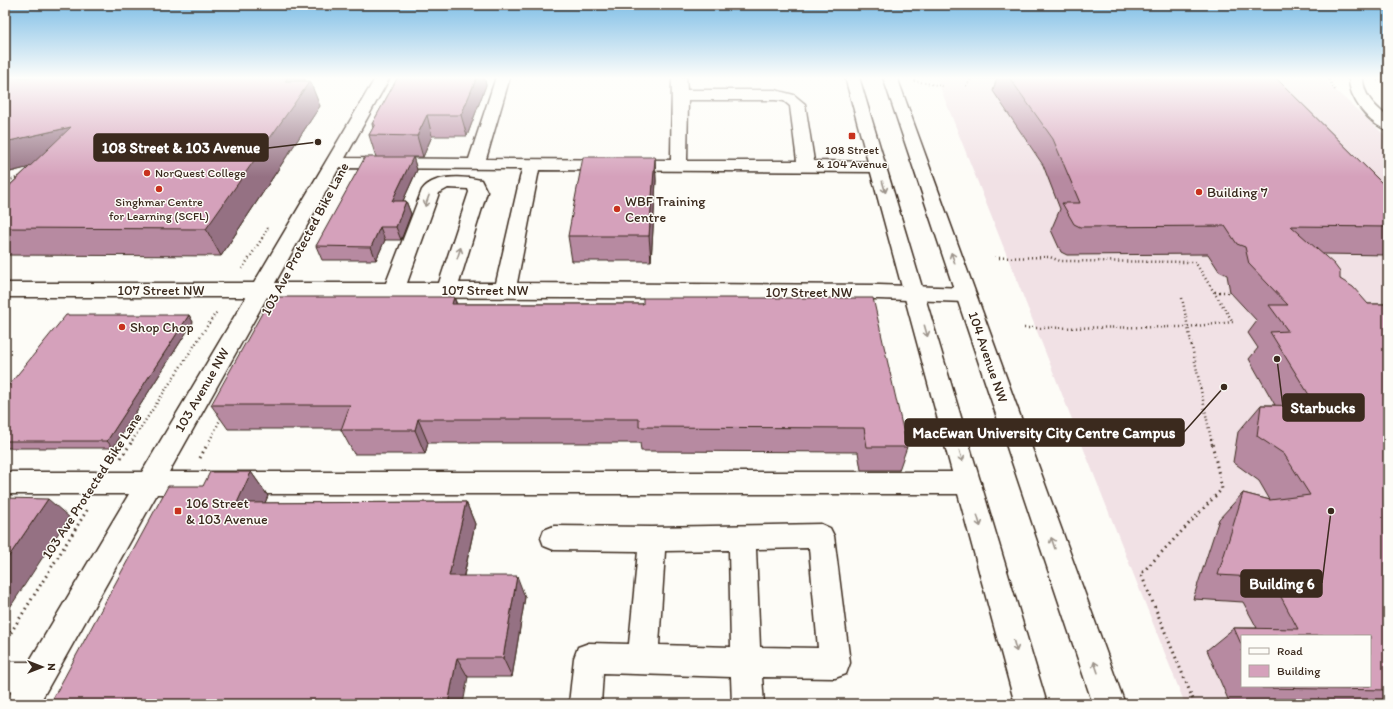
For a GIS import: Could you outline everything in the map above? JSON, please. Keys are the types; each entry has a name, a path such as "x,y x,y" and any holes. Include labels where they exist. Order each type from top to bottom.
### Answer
{"street":[{"name":"103 Avenue NW","path":"22,704 363,110"},
{"path":"476,164 493,110"},
{"path":"679,165 680,110"},
{"path":"797,110 806,166"},
{"path":"862,110 1031,704"},
{"name":"104 Avenue NW","path":"902,110 1109,704"},
{"path":"1373,110 1388,125"},
{"path":"332,163 878,166"},
{"path":"505,290 532,164"},
{"path":"394,290 431,190 445,183 475,184 478,192 447,290"},
{"name":"107 Street NW","path":"5,290 505,290 966,295"},
{"path":"5,483 968,483"},
{"path":"554,538 652,539 821,536 835,662 746,662 589,658 585,704"},
{"path":"742,538 748,704"},
{"path":"642,660 652,539"},
{"path":"5,677 37,678"}],"path":[{"path":"5,182 25,175"},
{"name":"103 Ave Protected Bike Lane","path":"5,642 105,482 230,290 270,225"},
{"path":"995,258 1050,257 1060,261 1195,262 1233,322 1187,327 1024,328"},
{"path":"1215,292 1230,292"},
{"path":"1182,298 1222,489 1140,574 1195,704"},
{"path":"187,482 223,414"}],"shaded area":[{"path":"949,110 1357,110 1388,138 1388,704 1185,704"}],"building":[{"name":"Singhmar Centre for Learning (SCFL)","path":"5,110 290,110 206,229 5,228 5,190 71,127 5,142"},
{"path":"380,110 463,110 461,115 427,115 417,136 369,135 375,124 372,124"},
{"path":"1032,110 1308,110 1388,189 1388,227 1291,226 1334,264 1340,272 1340,279 1353,287 1368,304 1388,304 1388,690 1262,688 1371,687 1371,635 1241,635 1241,644 1234,628 1298,629 1271,578 1218,575 1243,493 1270,500 1310,495 1284,454 1257,436 1261,405 1316,406 1270,332 1288,331 1269,305 1288,305 1249,264 1245,247 1237,244 1225,226 1080,227 1074,224 1062,203 1080,203 1053,139"},
{"path":"365,157 413,157 392,201 406,201 396,227 380,227 371,247 316,246"},
{"name":"WBF Training Centre","path":"583,157 655,157 649,236 568,236"},
{"path":"271,297 454,297 452,304 643,304 643,298 873,298 907,447 867,447 864,428 639,427 639,419 418,419 415,430 341,430 350,405 211,405"},
{"path":"66,315 189,315 107,441 5,441 5,390"},
{"path":"210,472 251,472 237,503 466,502 449,576 517,576 503,658 457,658 448,704 50,704 168,486 203,486"},
{"path":"5,498 48,499 5,562"}],"place":[{"name":"108 Street & 104 Avenue","path":"852,136"},
{"name":"108 Street & 103 Avenue","path":"318,142"},
{"name":"NorQuest College","path":"147,173"},
{"name":"Singhmar Centre for Learning (SCFL)","path":"159,189"},
{"name":"Building 7","path":"1199,192"},
{"name":"WBF Training Centre","path":"617,209"},
{"name":"Shop Chop","path":"122,327"},
{"name":"Starbucks","path":"1277,359"},
{"name":"MacEwan University City Centre Campus","path":"1224,387"},
{"name":"106 Street & 103 Avenue","path":"178,511"},
{"name":"Building 6","path":"1331,511"}]}
